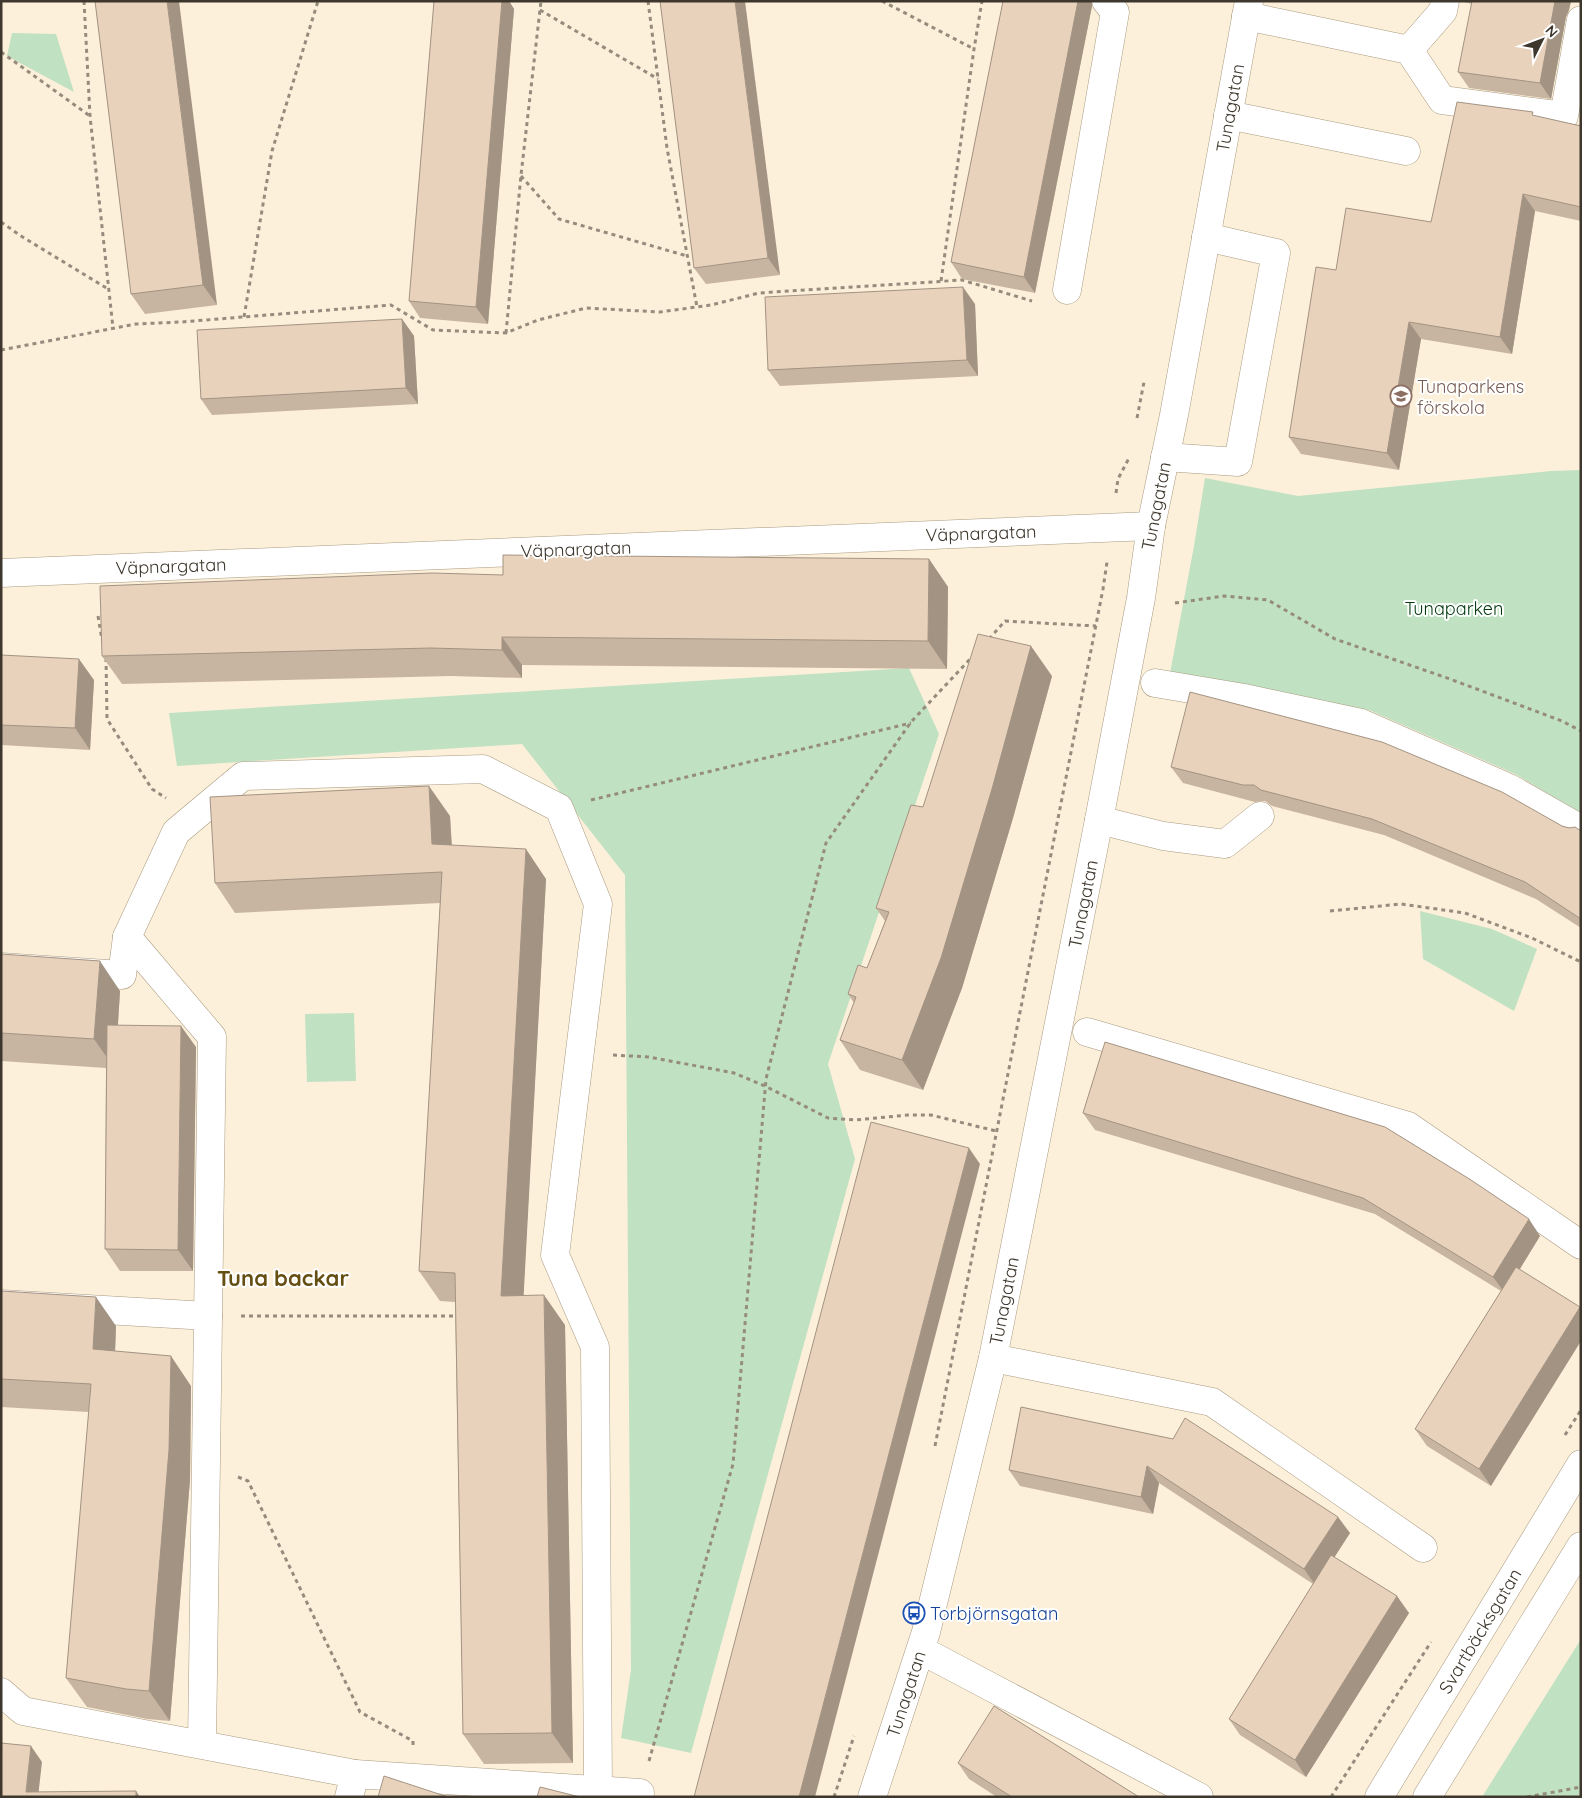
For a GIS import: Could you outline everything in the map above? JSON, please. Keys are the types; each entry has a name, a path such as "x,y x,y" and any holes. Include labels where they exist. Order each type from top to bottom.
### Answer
{"street":[{"path":"1067,290 1115,12 1106,1"},
{"path":"1409,50 1443,11 1445,1"},
{"path":"1248,8 1409,50 1442,100 1564,116 1581,20"},
{"name":"Tunagatan","path":"872,1797 926,1632 992,1358 1099,820 1141,598 1151,526 1248,8"},
{"path":"1228,115 1406,151"},
{"path":"1165,457 1238,462 1276,253 1206,237"},
{"name":"Väpnargatan","path":"1,573 1151,526"},
{"path":"1155,683 1244,698 1361,723 1509,788 1581,828"},
{"path":"1,967 122,975 127,937 176,832 243,776 483,769 559,808 598,904 555,1255 595,1347 598,1790"},
{"path":"1099,820 1163,836 1225,844 1260,816"},
{"path":"127,937 212,1038 202,1744"},
{"path":"1087,1032 1408,1126 1581,1245"},
{"path":"1,1304 208,1316"},
{"path":"992,1358 1212,1402 1423,1548"},
{"name":"Svartbäcksgatan","path":"1378,1797 1581,1464"},
{"path":"1427,1797 1581,1546"},
{"path":"921,1650 1199,1797"},
{"path":"1,1692 23,1711 202,1744 352,1785 414,1778 640,1793"}],"path":[{"path":"84,1 90,116 113,328"},
{"path":"244,317 272,151 318,1"},
{"path":"506,333 521,175 541,1"},
{"path":"648,1 667,148 697,307"},
{"path":"882,1 974,48"},
{"path":"941,281 982,1"},
{"path":"540,10 658,79"},
{"path":"1,52 90,116"},
{"path":"521,175 559,219 687,256"},
{"path":"1,222 108,289"},
{"path":"1,350 136,324 391,305 433,330 506,333 538,320 586,308 660,312 697,307 759,293 941,281 962,280 1032,302"},
{"path":"934,1451 1103,590 1171,604 1224,596 1268,600 1335,639 1450,678 1562,721 1581,731"},
{"path":"98,616 103,641"},
{"path":"985,643 1005,622 1096,626"},
{"path":"104,650 107,720 152,789 194,816"},
{"path":"640,1793 733,1464 766,1078 826,843 911,722 978,650"},
{"path":"559,808 911,722"},
{"path":"1330,911 1401,904 1465,913 1532,938 1581,962"},
{"path":"580,1053 649,1057 734,1074 765,1086 828,1118 855,1120 908,1114 931,1115 996,1131"},
{"path":"208,1316 464,1316"},
{"path":"206,1466 248,1481 360,1712 413,1741 414,1778"},
{"path":"834,1797 856,1731"},
{"path":"1527,1797 1581,1787"}],"green space":[{"path":"12,33 56,34 74,92 7,56"},
{"name":"Tunaparken","path":"1581,470 1581,813 1515,774 1369,710 1170,673 1205,478 1298,496 1551,471"},
{"path":"909,668 939,734 828,1064 855,1159 691,1753 621,1738 631,1670 625,875 522,744 177,766 169,713"},
{"path":"1420,911 1492,929 1537,949 1514,1011 1423,959"},
{"path":"354,1013 356,1081 307,1082 305,1014"},
{"path":"1581,1639 1581,1797 1482,1797"}],"building":[{"path":"95,1 167,1 203,285 131,294"},
{"path":"434,1 502,1 476,307 409,301"},
{"path":"660,1 735,1 768,258 694,268"},
{"path":"1003,1 1078,1 1024,277 951,262"},
{"path":"1472,1 1555,1 1540,83 1458,72"},
{"path":"1457,102 1533,112 1532,115 1581,126 1581,207 1523,194 1500,337 1409,322 1387,453 1289,437 1316,267 1336,270 1346,208 1431,222"},
{"path":"963,287 967,360 768,370 765,297"},
{"path":"402,319 406,388 201,399 197,330"},
{"path":"503,555 929,559 928,641 502,637 502,650 431,648 102,656 100,586 432,573 503,575"},
{"path":"978,634 1031,646 992,789 941,958 902,1060 840,1040 856,997 848,994 858,965 867,968 889,912 876,908 911,805 923,807"},
{"path":"1,655 79,659 75,728 1,725"},
{"path":"1190,692 1382,742 1502,792 1562,826 1575,827 1581,831 1581,919 1525,882 1372,819 1261,790 1254,785 1243,785 1171,767"},
{"path":"429,786 432,844 526,849 501,1296 544,1295 552,1733 463,1734 455,1273 419,1271 442,872 215,883 210,797"},
{"path":"1,954 100,961 94,1039 1,1033"},
{"path":"107,1025 181,1026 178,1250 105,1249"},
{"path":"1105,1042 1385,1127 1471,1180 1529,1219 1493,1277 1363,1198 1083,1113"},
{"path":"871,1122 969,1148 799,1797 694,1797"},
{"path":"1516,1267 1580,1307 1479,1469 1415,1429"},
{"path":"1,1291 96,1297 93,1349 171,1356 169,1450 149,1691 126,1689 66,1678 91,1384 1,1379"},
{"path":"1021,1407 1173,1439 1185,1418 1338,1517 1304,1569 1147,1466 1141,1497 1009,1470"},
{"path":"1331,1555 1397,1596 1295,1760 1229,1719"},
{"path":"994,1706 1139,1797 1012,1797 958,1763"},
{"path":"1,1743 31,1746 26,1792 136,1791 136,1797 1,1797"},
{"path":"384,1776 448,1797 378,1797"},
{"path":"540,1787 580,1797 537,1797"}],"place":[{"name":"Tunaparkens förskola","path":"1401,396"},
{"name":"Torbjörnsgatan","path":"914,1613"}],"district":[{"name":"Tuna backar","path":"283,1278"}]}
